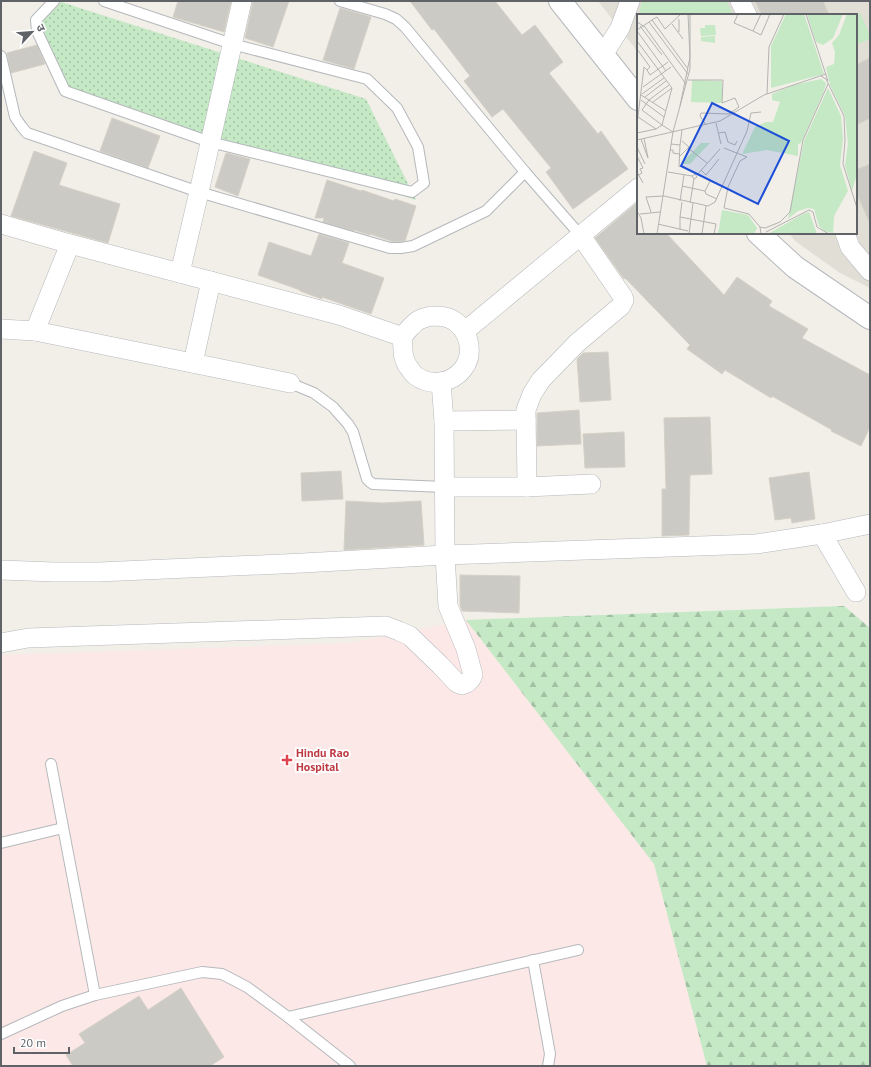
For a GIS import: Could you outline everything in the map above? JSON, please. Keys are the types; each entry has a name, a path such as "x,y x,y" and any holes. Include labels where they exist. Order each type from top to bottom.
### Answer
{"street":[{"path":"180,273 242,1"},
{"path":"560,1 637,98"},
{"path":"603,55 620,28 630,1"},
{"path":"740,1 746,14"},
{"path":"465,332 637,189"},
{"path":"1,224 70,244 339,315 403,337"},
{"path":"759,234 795,267 870,318"},
{"path":"845,234 850,246 870,271"},
{"path":"527,486 526,410 532,394 541,380 577,343 621,306 624,300 581,236"},
{"path":"35,331 70,244"},
{"path":"193,363 211,281"},
{"path":"431,316 444,316 456,322 465,332 470,344 469,357 463,369 454,378 441,382 428,382 416,376 408,367 403,354 403,337 418,320 431,316"},
{"path":"1,329 35,331 290,383"},
{"path":"1,643 28,638 386,626 410,636 457,683 462,685 467,683 472,679 473,675 466,649 448,606 445,555 444,421 441,382"},
{"path":"444,421 526,420"},
{"path":"444,487 591,484"},
{"path":"1,570 100,572 445,555 756,544 822,534 870,524"},
{"path":"822,534 856,592"}],"lane":[{"path":"54,1 36,20 37,31 65,91 210,142 412,192 424,183 418,147 397,108 367,79 232,44 104,1"},
{"path":"340,1 385,14 396,19 405,27 525,172 581,236"},
{"path":"1,56 15,117 22,128 27,132 199,192 390,248 413,246 486,212 525,172"},
{"path":"290,383 314,393 333,407 348,424 353,432 367,479 370,482 373,484 444,487"},
{"path":"51,764 95,995"},
{"path":"1,843 63,828"},
{"path":"288,1017 578,950"},
{"path":"533,960 550,1054 548,1066"},
{"path":"1,1034 62,1006 95,995 202,972 222,974 247,987 350,1066"}],"shaded area":[{"path":"598,1 870,1 870,288 840,273 795,241 790,234 857,234 857,14 637,14 637,51"},
{"name":"Hindu Rao Hospital","path":"466,620 654,864 707,1066 1,1066 1,655 350,643"}],"green space":[{"path":"642,1 727,1 733,14 639,14"},
{"path":"61,2 366,99 416,200 71,94 39,24"},
{"path":"860,13 870,35 870,39 857,45 857,14"},
{"path":"844,606 870,628 870,1066 707,1066 654,864 466,620"}],"building":[{"path":"178,1 231,1 224,32 173,17"},
{"path":"253,1 289,1 273,47 245,38"},
{"path":"410,1 495,1 522,35 535,25 563,62 549,73 598,134 601,131 628,169 573,209 546,172 551,168 503,109 492,117 464,81 470,76 434,29 432,30"},
{"path":"755,1 823,1 829,14 762,14"},
{"path":"340,8 371,17 354,69 323,60"},
{"path":"37,45 45,64 11,73 7,53"},
{"path":"870,58 870,118 857,124 857,64"},
{"path":"112,118 160,136 148,168 100,151"},
{"path":"34,151 67,163 59,185 120,204 108,243 11,216"},
{"path":"226,153 250,159 238,196 215,187"},
{"path":"870,164 870,223 857,194 857,170"},
{"path":"327,180 394,201 395,199 416,206 405,241 394,242 323,222 324,218 315,218"},
{"path":"637,203 637,234 667,234 724,295 737,277 772,301 769,306 808,329 802,338 870,375 870,427 861,446 831,431 832,430 772,396 771,398 725,370 722,374 687,349 690,345 625,278 624,279 595,238"},
{"path":"319,234 349,243 342,263 384,278 371,314 322,297 322,299 258,275 269,242 311,256"},
{"path":"608,352 611,400 580,402 577,359 583,353"},
{"path":"579,410 581,444 537,446 537,413"},
{"path":"710,417 712,474 690,475 689,535 662,536 662,489 666,489 664,418"},
{"path":"624,432 625,467 585,468 583,434"},
{"path":"341,471 343,499 302,501 301,473"},
{"path":"809,472 815,519 792,523 791,518 775,520 769,478"},
{"path":"346,501 383,503 421,501 424,545 344,550"},
{"path":"460,575 520,576 519,613 462,611 460,605"},
{"path":"181,988 224,1057 210,1066 73,1066 66,1055 85,1043 79,1034 139,996 148,1010"}],"place":[{"name":"Hindu Rao Hospital","path":"287,760"}]}
